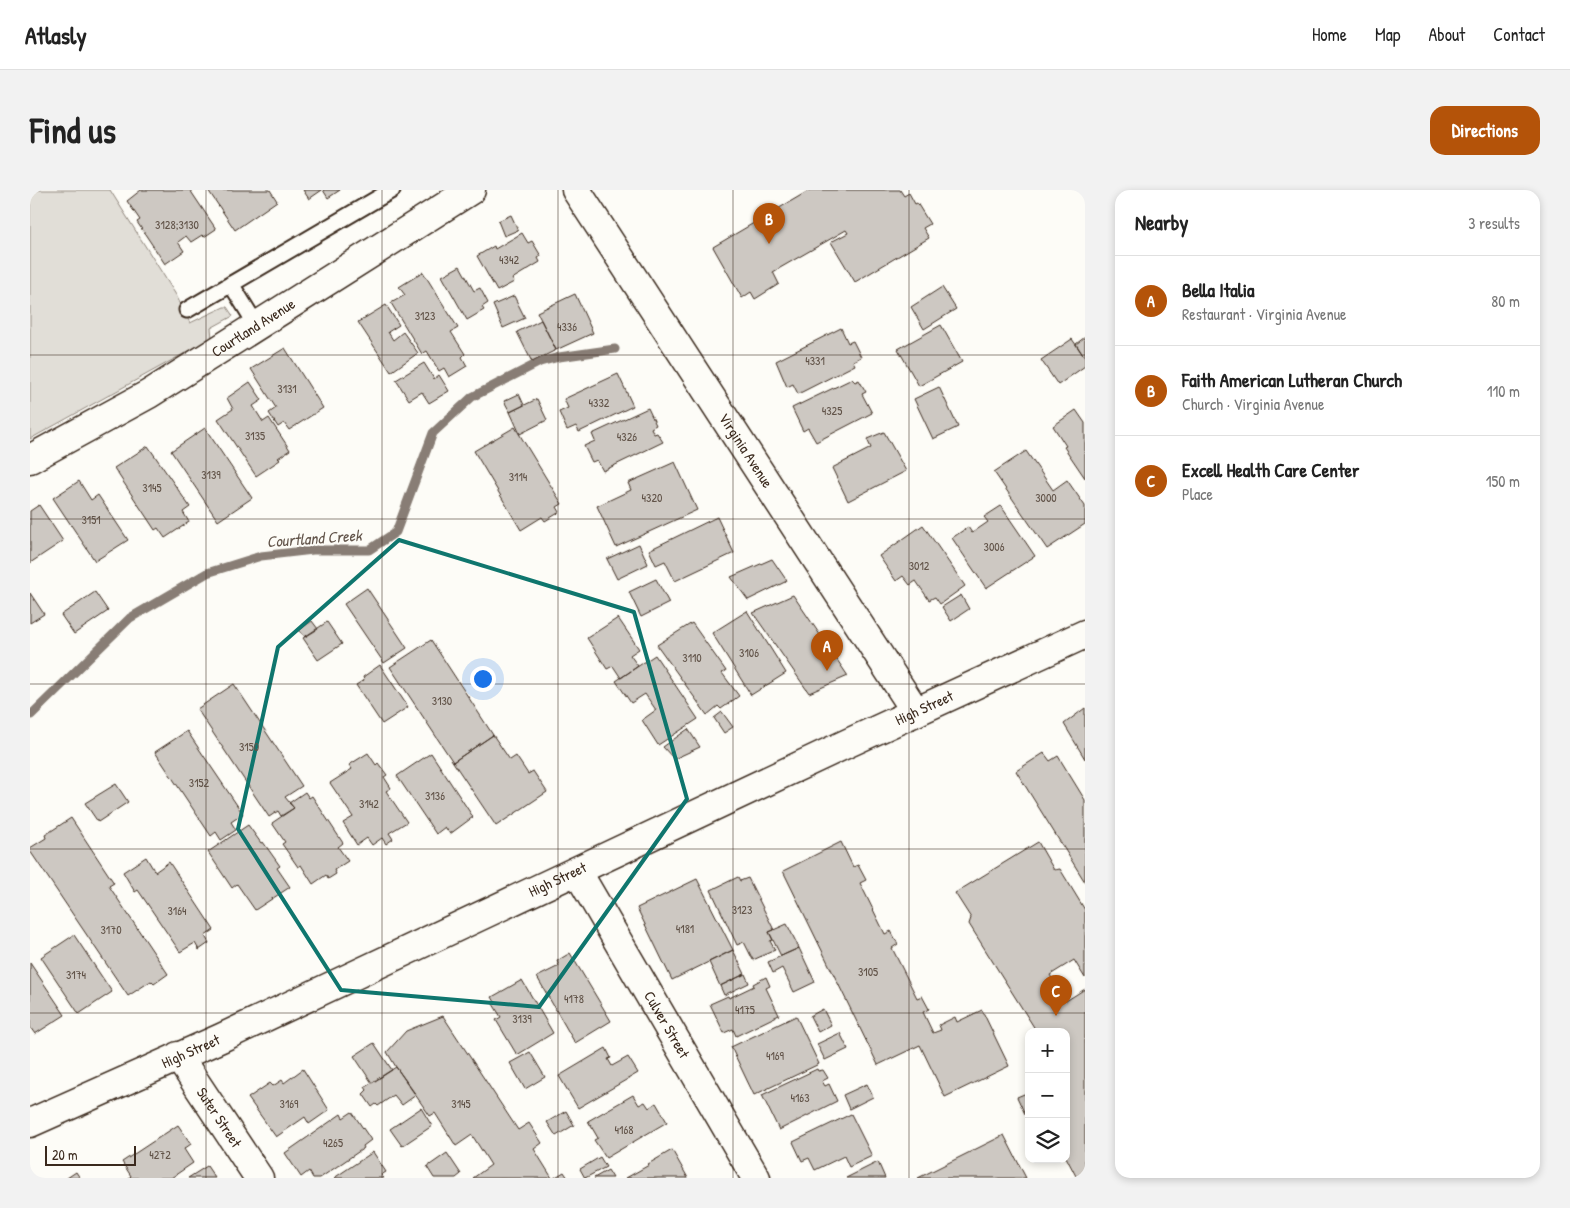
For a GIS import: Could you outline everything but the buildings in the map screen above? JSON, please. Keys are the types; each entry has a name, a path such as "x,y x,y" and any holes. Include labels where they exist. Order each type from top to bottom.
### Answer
{"street":[{"name":"Courtland Avenue","path":"30,459 149,394 471,190"},
{"name":"Virginia Avenue","path":"576,190 916,712"},
{"name":"High Street","path":"30,1123 221,1038 1085,634"},
{"name":"Culver Street","path":"577,871 756,1178"},
{"name":"Suter Street","path":"178,1056 259,1178"}],"lane":[{"path":"187,310 392,190"},
{"path":"231,284 257,326"}],"highlighted area":[{"path":"399,540 634,612 687,799 539,1007 341,990 238,829 278,647"}],"shaded area":[{"path":"30,190 110,190 176,295 190,323 224,307 227,307 233,316 211,328 212,338 30,439"}],"waterway":[{"name":"Courtland Creek","path":"31,715 130,618 207,573 261,556 313,550 369,550 396,532 433,433 472,397 540,362 559,357 615,349"}],"place":[{"name":"Faith American Lutheran Church","path":"769,244"},
{"name":"Bella Italia","path":"827,671"},
{"name":"Excell Health Care Center","path":"1056,1016"}]}
